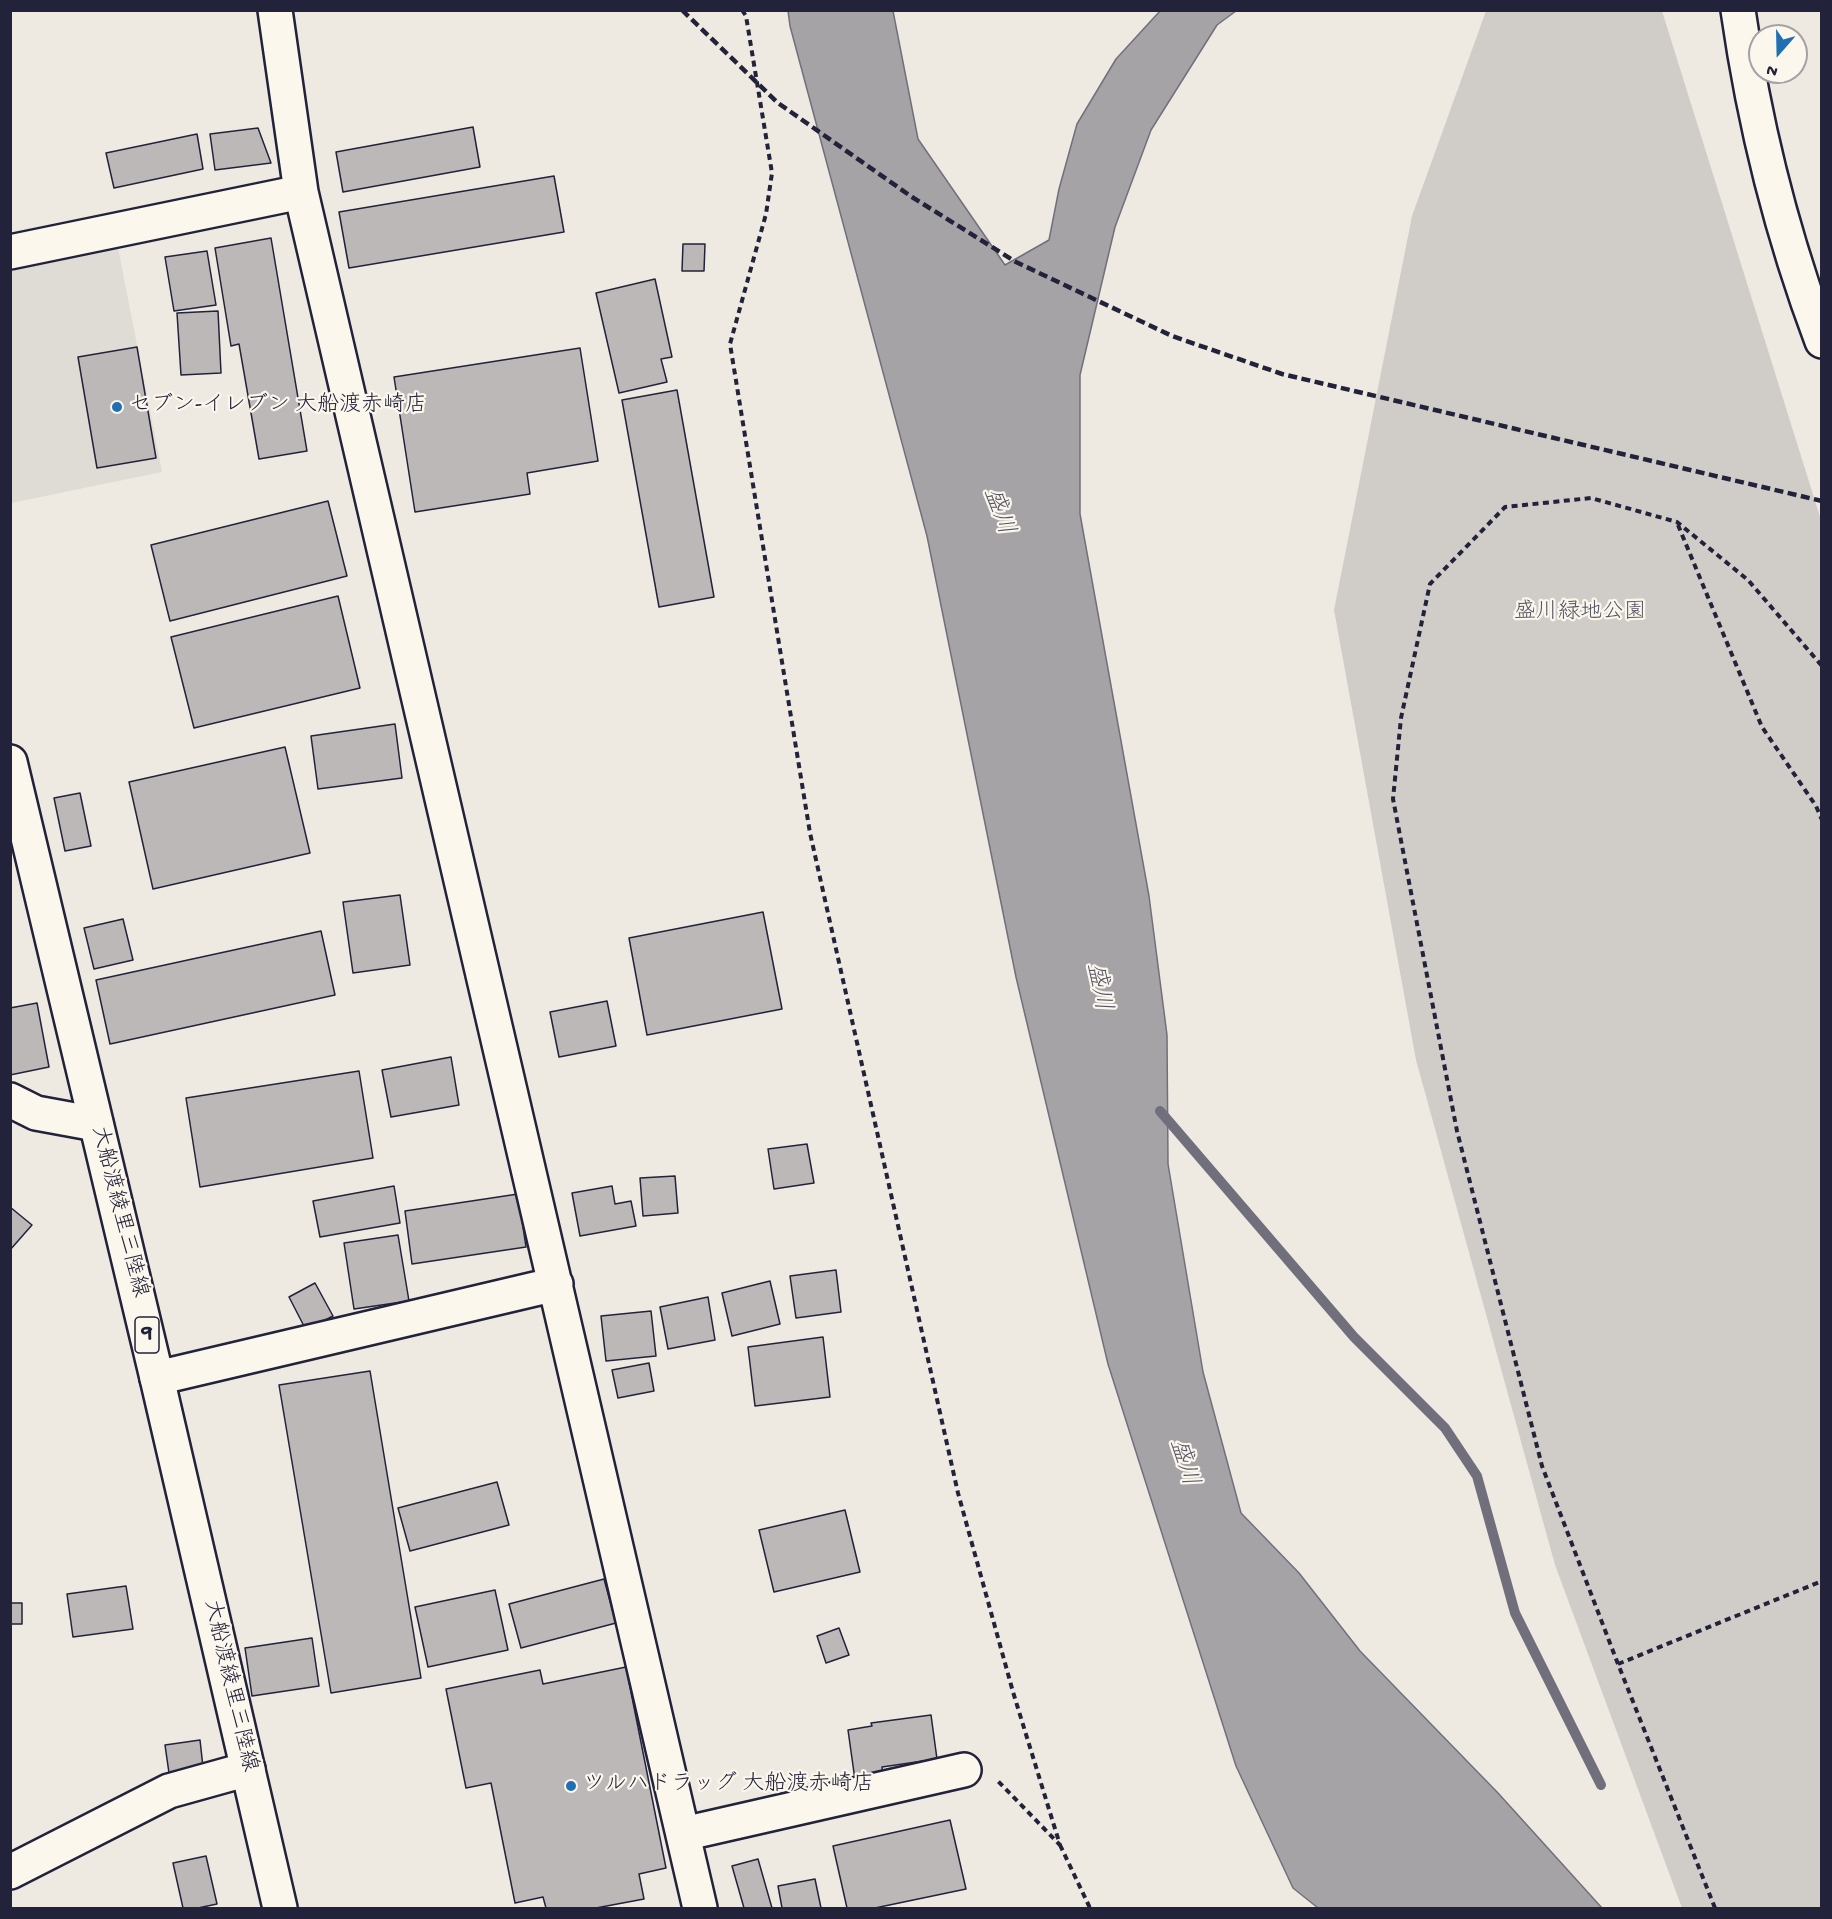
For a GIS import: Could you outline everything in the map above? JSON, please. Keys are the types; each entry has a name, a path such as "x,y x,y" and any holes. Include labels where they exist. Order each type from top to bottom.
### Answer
{"street":[{"path":"275,10 301,192 700,1908"},
{"path":"1738,10 1746,67 1772,183 1821,341"},
{"path":"10,252 301,192"},
{"name":"大船渡綾里三陸線","path":"10,762 157,1378 280,1908"},
{"path":"10,1100 36,1113 96,1124"},
{"path":"157,1378 556,1284"},
{"path":"10,1872 169,1791 248,1769"},
{"path":"683,1834 964,1770"}],"path":[{"path":"742,10 746,16 772,173 766,214 730,344 810,833 958,1493 1013,1692 1060,1845 1090,1908"},
{"path":"1715,1908 1542,1466 1456,1131 1393,799 1401,718 1430,584 1505,507 1591,498 1677,522 1748,580 1821,666"},
{"path":"1677,522 1762,727 1816,806 1821,820"},
{"path":"1618,1664 1821,1581"},
{"path":"964,1770 993,1776 1060,1845"}],"shaded area":[{"path":"118,248 162,472 11,503 11,269"}],"green space":[{"name":"盛川緑地公園","path":"1486,11 1662,11 1821,520 1821,1908 1682,1908 1555,1565 1416,1060 1334,610 1412,216"}],"water":[{"name":"盛川","path":"788,11 893,11 918,139 1005,265 1049,240 1059,189 1077,124 1116,59 1160,11 1236,11 1217,25 1151,130 1115,227 1080,375 1080,514 1149,896 1167,1035 1168,1164 1203,1372 1241,1513 1299,1573 1360,1651 1498,1793 1602,1908 1318,1908 1293,1888 1236,1766 1108,1364 1016,977 927,536 790,26"}],"building":[{"path":"473,127 480,167 343,192 336,152"},
{"path":"258,128 271,163 215,170 210,134"},
{"path":"197,134 203,169 114,188 106,153"},
{"path":"554,176 564,232 349,268 339,212"},
{"path":"271,238 307,451 259,459 239,344 231,346 215,248"},
{"path":"683,244 705,244 704,271 682,271"},
{"path":"207,251 216,305 174,311 165,257"},
{"path":"655,279 672,357 661,359 667,382 619,393 596,293"},
{"path":"218,311 221,373 181,375 177,313"},
{"name":"セブン-イレブン 大船渡赤崎店","path":"137,347 156,458 97,468 78,357"},
{"path":"580,348 598,461 527,473 530,494 415,512 394,377"},
{"path":"677,390 714,597 659,607 622,400"},
{"path":"328,501 347,576 170,621 151,545"},
{"path":"338,596 360,688 194,728 171,637"},
{"path":"395,724 402,778 318,789 311,736"},
{"path":"285,747 310,853 153,889 129,782"},
{"path":"80,793 91,846 65,851 54,798"},
{"path":"400,895 410,965 353,973 343,902"},
{"path":"763,912 782,1009 647,1035 629,938"},
{"path":"123,919 133,960 94,969 84,928"},
{"path":"321,931 335,995 110,1044 96,980"},
{"path":"607,1001 616,1046 559,1057 550,1012"},
{"path":"37,1003 49,1067 10,1075 10,1008"},
{"path":"451,1057 459,1105 391,1117 382,1070"},
{"path":"359,1071 373,1158 200,1187 186,1098"},
{"path":"807,1144 814,1183 774,1189 768,1149"},
{"path":"675,1176 678,1213 643,1216 640,1178"},
{"path":"394,1186 400,1223 320,1237 313,1201"},
{"path":"612,1186 615,1204 631,1201 636,1226 580,1236 572,1193"},
{"path":"518,1194 526,1247 412,1264 405,1211"},
{"path":"10,1207 32,1225 10,1250"},
{"path":"398,1235 409,1301 354,1309 344,1243"},
{"path":"836,1270 841,1312 796,1318 790,1276"},
{"path":"770,1281 780,1324 732,1336 722,1293"},
{"path":"315,1283 333,1316 306,1330 289,1297"},
{"path":"708,1297 715,1340 668,1349 660,1307"},
{"path":"651,1311 656,1356 606,1361 601,1316"},
{"path":"823,1337 830,1397 755,1406 748,1347"},
{"path":"649,1363 654,1391 618,1398 612,1370"},
{"path":"370,1371 421,1678 331,1693 279,1385"},
{"path":"497,1482 509,1525 410,1551 398,1508"},
{"path":"845,1510 860,1572 774,1592 759,1530"},
{"path":"604,1579 616,1623 521,1648 509,1604"},
{"path":"126,1586 133,1629 73,1637 67,1594"},
{"path":"495,1590 508,1650 428,1667 415,1607"},
{"path":"10,1603 22,1603 22,1624 10,1624"},
{"path":"839,1628 849,1655 826,1663 817,1636"},
{"path":"312,1638 319,1686 252,1696 245,1648"},
{"name":"ツルハドラッグ 大船渡赤崎店","path":"626,1667 666,1868 639,1874 644,1899 596,1908 546,1908 543,1897 515,1903 491,1783 466,1788 446,1689 540,1670 543,1684"},
{"path":"931,1715 937,1759 882,1767 883,1776 855,1780 848,1730 872,1726 871,1723"},
{"path":"200,1740 204,1776 170,1780 165,1745"},
{"path":"950,1820 966,1889 875,1908 847,1908 833,1846"},
{"path":"206,1856 217,1904 183,1908 173,1863"},
{"path":"758,1859 772,1908 744,1908 732,1866"},
{"path":"815,1879 821,1908 782,1908 778,1886"}],"waterway":[{"path":"1160,1111 1354,1337 1445,1428 1477,1476 1515,1613 1601,1785"}],"railway":[{"path":"682,10 778,103 912,197 1016,262 1172,336 1282,374 1822,501"}],"place":[{"name":"セブン-イレブン 大船渡赤崎店","path":"117,407"},
{"name":"ツルハドラッグ 大船渡赤崎店","path":"571,1786"}]}
